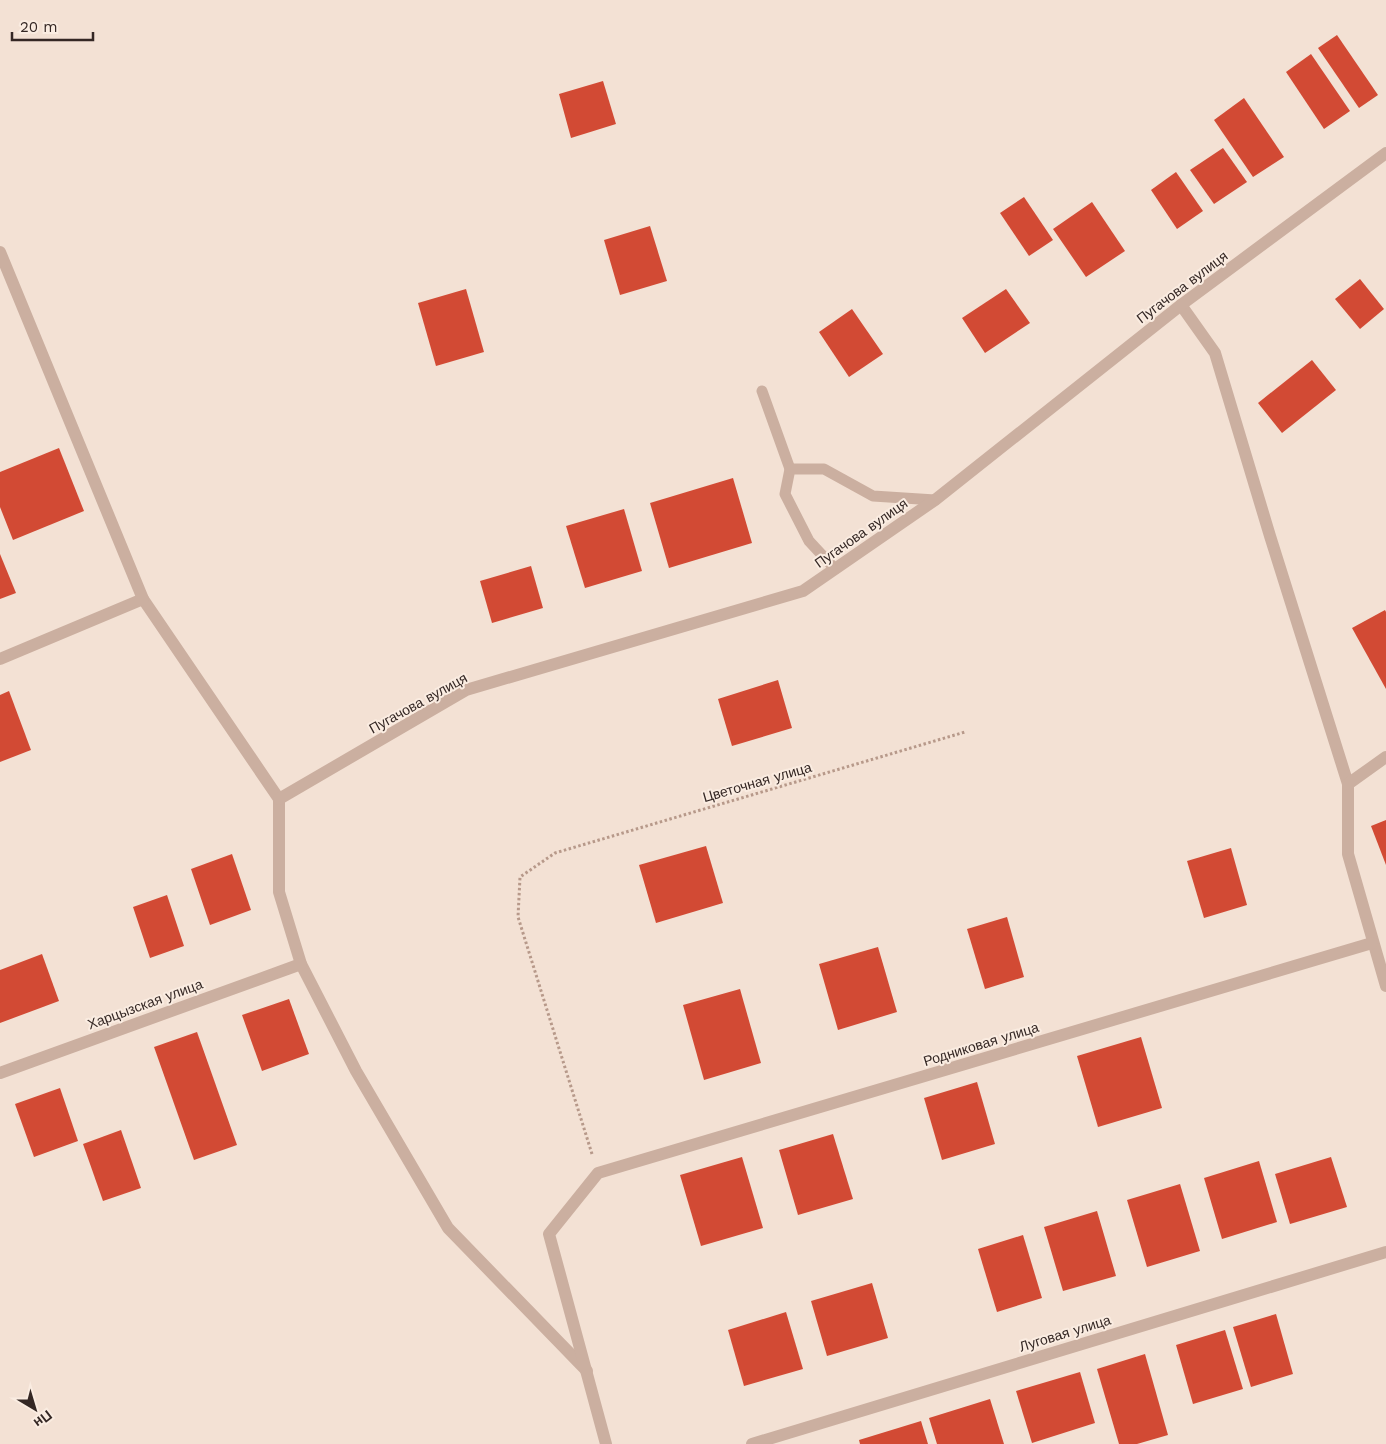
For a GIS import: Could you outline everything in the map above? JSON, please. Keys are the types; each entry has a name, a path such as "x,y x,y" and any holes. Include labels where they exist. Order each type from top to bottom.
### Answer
{"street":[{"name":"Пугачова вулиця","path":"279,798 466,690 803,591 934,500 1182,304 1386,153"},
{"path":"0,252 143,599 279,798 279,892 301,964 356,1070 448,1228 587,1371"},
{"path":"1182,304 1216,353 1270,536 1348,784 1348,854 1372,943 1386,986"},
{"path":"0,659 143,599"},
{"path":"1348,784 1386,757"},
{"name":"Родниковая улица","path":"598,1173 1372,943"},
{"name":"Харцызская улица","path":"0,1073 301,964"},
{"path":"598,1173 549,1234 606,1444"},
{"name":"Луговая улица","path":"752,1444 1386,1252"}],"lane":[{"path":"762,391 790,469 785,494 809,541 835,569"},
{"path":"790,469 824,469 873,496 934,500"}],"path":[{"name":"Цветочная улица","path":"598,1173 518,917 520,877 555,853 965,732"}],"building":[{"path":"1337,35 1378,95 1359,108 1318,48"},
{"path":"1311,54 1350,111 1324,129 1286,72"},
{"path":"603,81 616,124 571,138 559,94"},
{"path":"1244,98 1284,157 1253,177 1214,120"},
{"path":"1223,148 1247,182 1214,204 1190,170"},
{"path":"1176,172 1203,211 1177,229 1151,190"},
{"path":"1024,197 1053,240 1029,256 1000,213"},
{"path":"1092,202 1125,251 1086,277 1053,229"},
{"path":"650,226 667,281 620,295 604,240"},
{"path":"1360,279 1384,309 1360,329 1335,299"},
{"path":"466,289 484,352 436,366 418,303"},
{"path":"1006,289 1030,323 985,353 962,318"},
{"path":"852,309 883,354 849,377 819,332"},
{"path":"1312,360 1336,390 1282,433 1258,403"},
{"path":"59,448 84,511 13,540 0,507 0,472"},
{"path":"733,478 752,543 669,568 650,503"},
{"path":"624,509 642,571 585,588 566,526"},
{"path":"0,554 16,593 0,599"},
{"path":"531,566 543,608 492,623 480,581"},
{"path":"1385,610 1386,612 1386,689 1352,628"},
{"path":"778,680 792,728 732,746 718,699"},
{"path":"9,691 31,750 0,762 0,695"},
{"path":"1386,820 1386,865 1371,826"},
{"path":"706,846 723,903 656,923 639,865"},
{"path":"1231,848 1247,905 1204,918 1187,861"},
{"path":"232,854 251,910 210,925 191,869"},
{"path":"167,895 184,946 150,958 133,907"},
{"path":"1007,917 1024,977 985,989 967,929"},
{"path":"878,947 897,1012 838,1030 819,964"},
{"path":"42,954 59,1001 0,1023 0,970"},
{"path":"740,989 761,1063 704,1080 683,1005"},
{"path":"289,999 309,1054 262,1071 242,1015"},
{"path":"197,1032 237,1145 194,1160 154,1047"},
{"path":"1141,1037 1162,1108 1098,1127 1077,1056"},
{"path":"977,1082 995,1144 942,1160 924,1098"},
{"path":"60,1088 78,1141 34,1157 15,1104"},
{"path":"121,1130 141,1188 103,1201 83,1144"},
{"path":"833,1134 853,1199 798,1215 779,1150"},
{"path":"742,1157 763,1228 701,1246 680,1175"},
{"path":"1331,1157 1347,1207 1290,1224 1275,1174"},
{"path":"1259,1161 1277,1222 1222,1239 1204,1178"},
{"path":"1180,1184 1200,1251 1147,1267 1127,1200"},
{"path":"1097,1211 1116,1276 1063,1291 1044,1227"},
{"path":"1023,1235 1042,1298 997,1312 978,1249"},
{"path":"872,1283 888,1338 827,1356 811,1301"},
{"path":"786,1312 803,1369 744,1386 728,1330"},
{"path":"1276,1314 1293,1374 1251,1387 1233,1327"},
{"path":"1225,1330 1243,1389 1193,1404 1176,1345"},
{"path":"1145,1354 1168,1435 1137,1444 1119,1444 1097,1369"},
{"path":"1080,1372 1095,1423 1032,1443 1016,1391"},
{"path":"990,1399 1004,1444 937,1444 929,1418"},
{"path":"921,1421 928,1444 860,1444 859,1440"}]}
